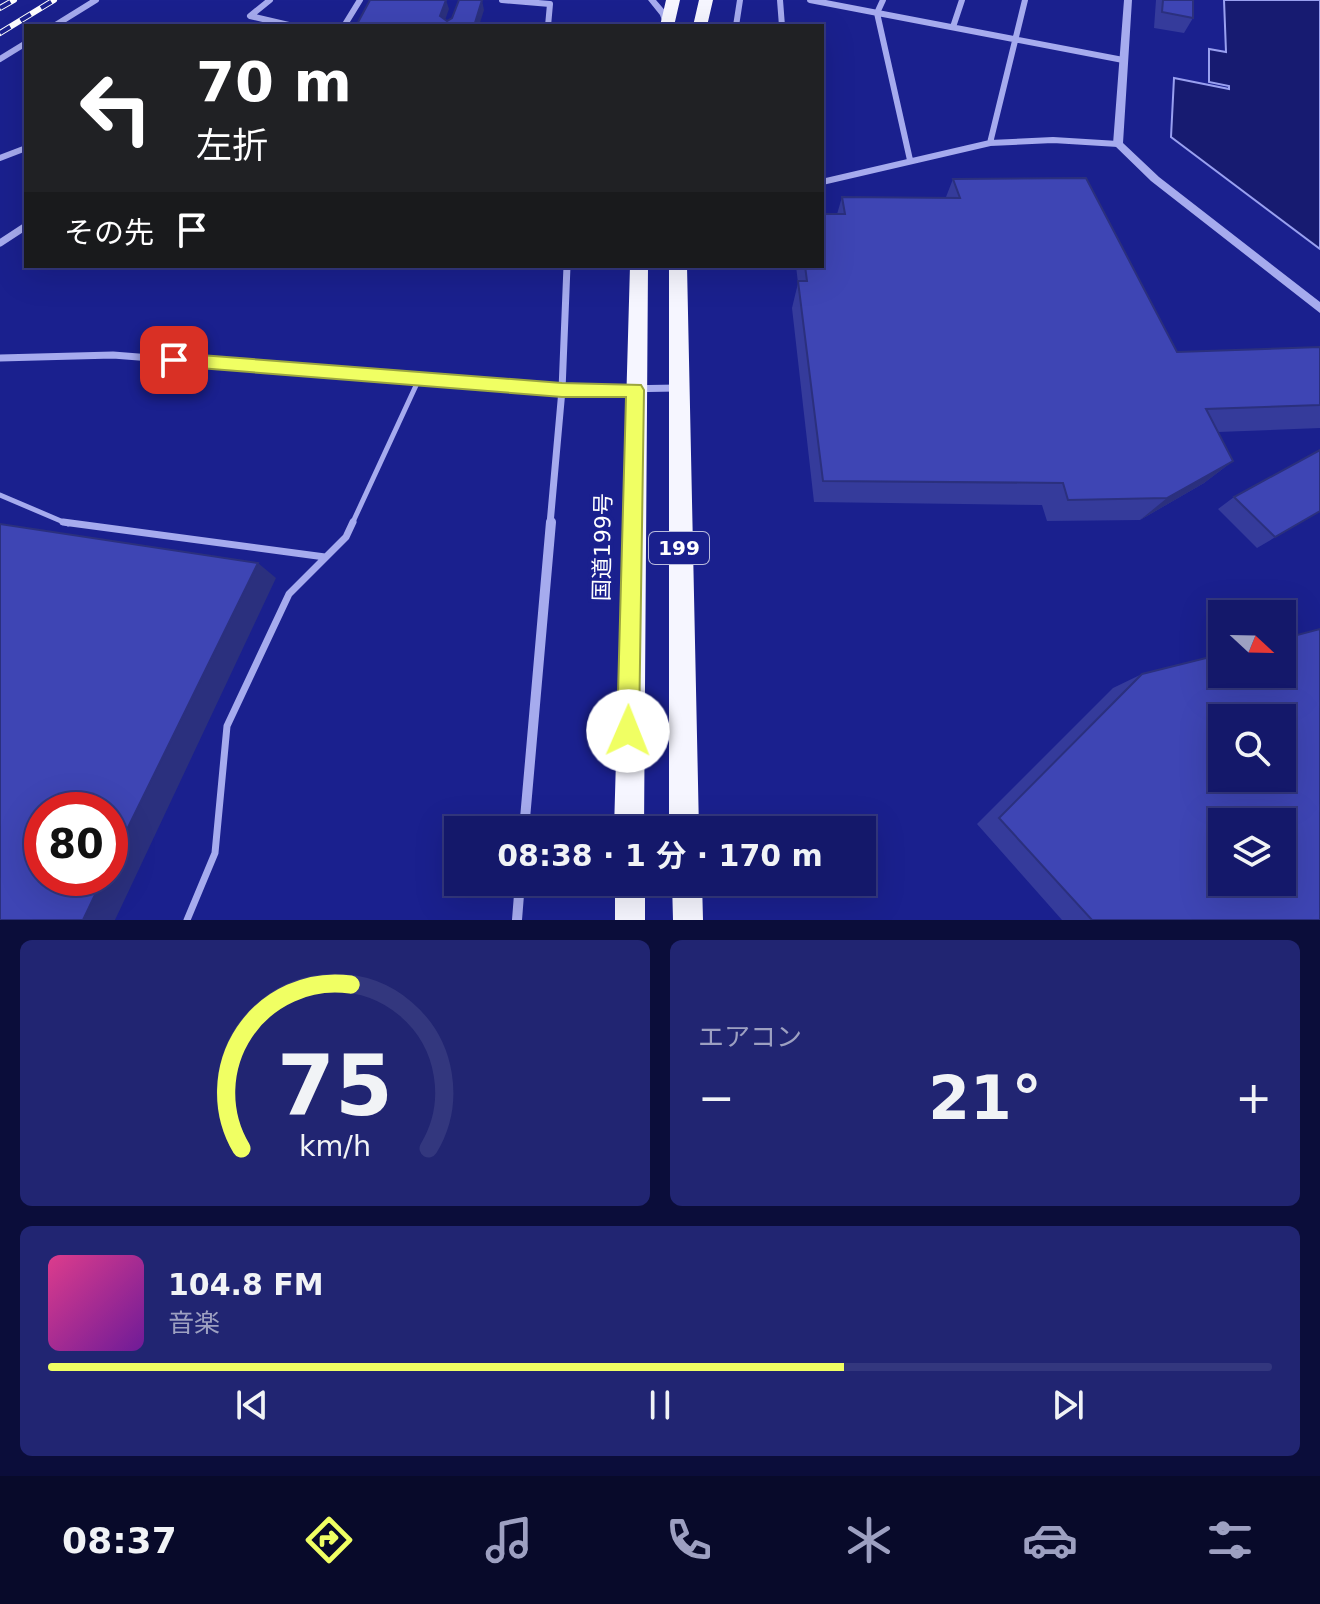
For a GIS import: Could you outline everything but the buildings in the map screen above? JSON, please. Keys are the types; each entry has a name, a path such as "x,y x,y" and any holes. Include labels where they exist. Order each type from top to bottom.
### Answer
{"highway":[{"path":"667,24 673,0"},
{"path":"691,0 701,22"},
{"path":"701,22 706,0"},
{"name":"国道199号","path":"629,816 639,268"},
{"name":"199","path":"678,268 684,816"},
{"path":"630,896 630,920"},
{"path":"687,896 688,920"}],"street":[{"path":"57,24 96,0"},
{"path":"270,0 250,16 284,24"},
{"path":"345,24 360,0"},
{"path":"502,0 550,4 548,24"},
{"path":"652,0 664,14 667,24"},
{"path":"736,24 740,0"},
{"path":"780,0 782,24"},
{"path":"810,0 1123,60"},
{"path":"883,0 877,13 910,160"},
{"path":"953,27 962,0"},
{"path":"990,143 1025,0"},
{"path":"1118,144 1128,0"},
{"path":"0,59 24,46"},
{"path":"824,182 990,143 1053,140 1118,144 1155,179 1320,309"},
{"path":"0,158 24,149"},
{"path":"0,243 24,227"},
{"path":"525,816 562,390 567,268"},
{"path":"0,358 113,355 562,390 677,388"},
{"path":"517,920 519,896"}],"lane":[{"path":"187,920 215,853 227,726 289,594 346,537 419,379"},
{"path":"0,495 69,525 325,557"}],"shaded area":[{"path":"1224,0 1320,0 1320,249 1171,137 1174,78 1229,89 1229,86 1209,82 1209,49 1226,52"}],"railway":[{"path":"0,8 14,0"},
{"path":"0,33 54,0"}],"route":[{"path":"174,360 562,390 635,390 628,731"}]}
